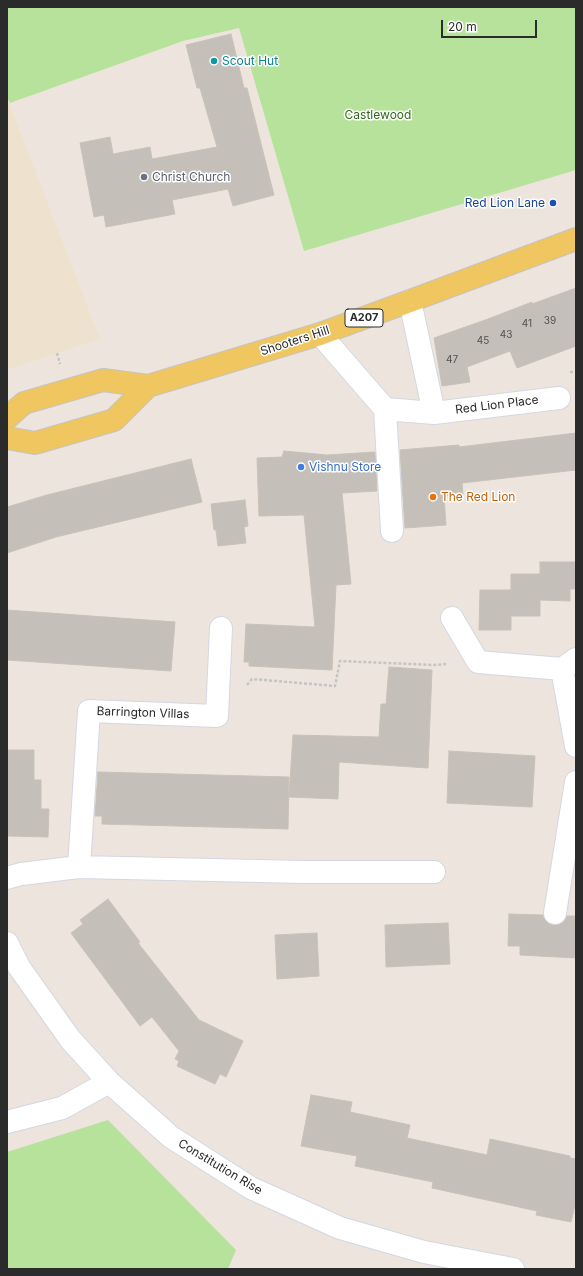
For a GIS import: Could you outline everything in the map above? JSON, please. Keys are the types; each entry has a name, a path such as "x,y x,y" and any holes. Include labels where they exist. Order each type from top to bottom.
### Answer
{"main road":[{"name":"Shooters Hill","path":"7,418 24,404 103,380 148,386 320,334 576,239"},
{"name":"Shooters Hill","path":"7,438 35,443 114,420 148,386"}],"street":[{"path":"410,301 434,413"},
{"path":"320,334 385,409 392,531"},
{"name":"Red Lion Place","path":"385,409 434,413 559,398"},
{"path":"452,618 478,662 569,664 576,746"},
{"path":"217,716 221,628"},
{"name":"Barrington Villas","path":"78,867 89,711 217,716"},
{"path":"555,913 576,782"},
{"path":"7,878 21,874 78,867 303,872 434,872"},
{"name":"Constitution Rise","path":"7,943 19,967 70,1039 109,1082 171,1138 251,1188 340,1228 424,1252 513,1269"},
{"path":"7,1122 62,1108 109,1082"}],"path":[{"path":"217,716 252,679 335,686 340,661 434,665"}],"shaded area":[{"path":"7,97 100,339 7,370"}],"green space":[{"name":"Castlewood","path":"7,7 576,7 576,170 304,251 239,28 183,41 10,103 7,97"},
{"path":"108,1120 236,1250 228,1269 7,1269 7,1152"}],"building":[{"path":"231,34 244,88 247,88 274,195 233,206 228,189 172,200 175,214 106,227 104,215 94,217 80,143 110,137 113,154 150,147 152,159 217,147 200,88 197,88 186,45"},
{"path":"576,288 576,346 517,368 510,351 467,367 470,382 442,386 434,338 532,302 532,304"},
{"path":"576,433 576,470 462,483 463,495 444,496 446,525 405,528 400,450 459,445 459,447"},
{"path":"284,451 327,455 375,452 377,491 342,493 351,584 336,585 332,670 249,666 249,662 244,662 246,624 315,627 304,515 259,516 257,458 282,457"},
{"path":"191,459 202,502 56,537 7,553 7,507 47,495"},
{"path":"245,500 248,526 244,527 246,543 218,546 216,530 214,530 211,504"},
{"path":"540,562 576,562 576,589 570,589 570,601 540,600 540,616 511,616 511,630 479,630 480,590 511,590 511,574 540,574"},
{"path":"7,610 175,622 171,671 7,660"},
{"path":"389,667 432,670 428,768 339,762 338,799 289,797 293,735 379,737 381,704 386,704"},
{"path":"7,750 34,750 34,780 41,780 41,809 49,809 48,837 8,836"},
{"path":"449,751 535,756 532,807 447,803"},
{"path":"98,772 289,777 288,829 102,824 102,816 95,816"},
{"path":"108,899 140,942 138,943 199,1020 243,1041 226,1077 220,1074 215,1084 177,1066 179,1061 175,1059 179,1051 152,1017 140,1026 71,933 83,924 80,920"},
{"path":"509,914 543,915 547,922 553,925 560,924 567,916 576,916 576,958 520,955 520,946 508,946"},
{"path":"448,923 450,964 386,967 385,925"},
{"path":"317,933 319,976 277,979 275,935"},
{"path":"311,1095 352,1102 350,1112 410,1125 407,1138 487,1155 490,1139 570,1156 570,1158 576,1159 576,1201 571,1222 536,1215 537,1211 432,1188 433,1182 355,1166 357,1156 301,1146"}],"place":[{"name":"Scout Hut","path":"214,61"},
{"name":"Christ Church","path":"144,177"},
{"name":"Red Lion Lane","path":"553,203"},
{"name":"Vishnu Store","path":"301,467"},
{"name":"The Red Lion","path":"433,497"}]}
